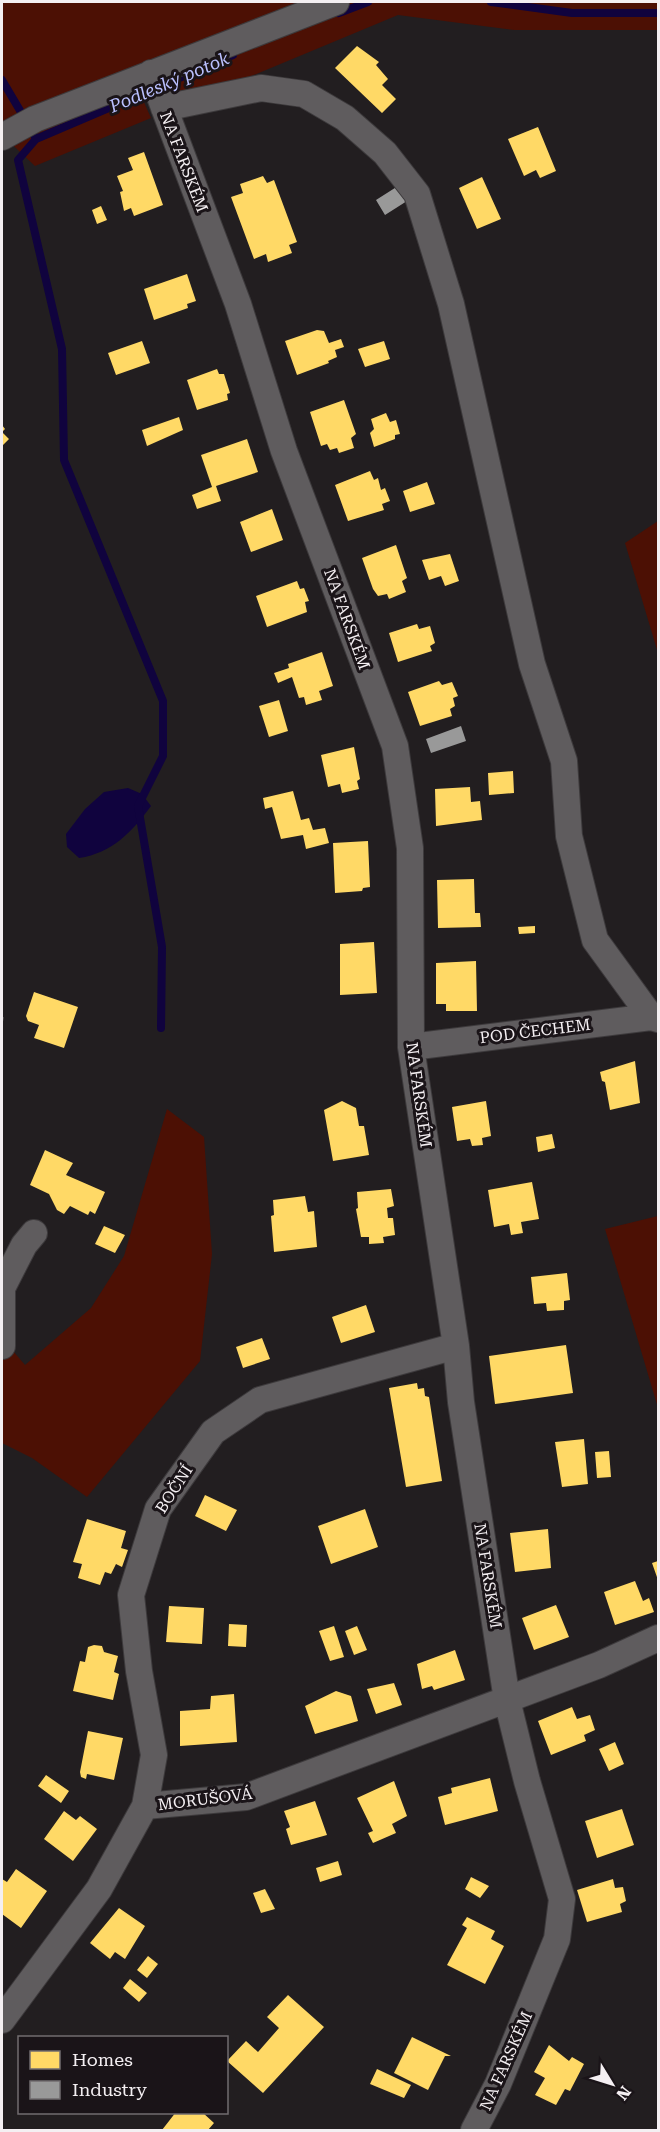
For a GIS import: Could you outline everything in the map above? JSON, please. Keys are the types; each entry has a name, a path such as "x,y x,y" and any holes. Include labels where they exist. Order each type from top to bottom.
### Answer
{"street":[{"path":"19,127 157,90 336,2"},
{"path":"157,90 261,88 304,94 345,118 385,153 417,194 451,304 532,664 564,761 569,836 595,940 655,1018"},
{"name":"NA FARSKÉM","path":"157,90 238,304 284,451 395,746 410,848 411,1047 456,1346 461,1402 507,1700 527,1781 562,1899 557,1939 498,2084 474,2130"},
{"name":"POD ČECHEM","path":"411,1047 655,1018"},
{"path":"2,1346 2,1288 24,1245 34,1233"},
{"name":"BOČNÍ","path":"145,1806 154,1755 139,1671 131,1595 158,1509 213,1432 261,1400 456,1346"},
{"name":"MORUŠOVÁ","path":"2,2020 99,1889 145,1806 246,1797 599,1665 658,1638"}],"shaded area":[{"path":"2,2 330,2 134,80 151,118 35,166 2,135"},
{"path":"345,2 658,2 658,30 514,30 398,15 213,92 182,93 171,87 160,74"},
{"path":"658,521 658,653 625,543"},
{"path":"128,788 142,794 151,806 129,833 120,840 102,851 79,858 67,847 66,834 85,809 104,792"},
{"path":"167,1109 204,1137 212,1254 200,1361 87,1497 32,1458 2,1443 2,1338 25,1365 91,1308 124,1256"},
{"path":"658,1216 658,1408 605,1229"}],"building: Homes":[{"path":"357,46 379,62 376,65 388,79 382,85 396,99 382,113 335,68"},
{"path":"538,127 556,171 540,178 536,170 524,176 508,139"},
{"path":"144,152 163,205 134,216 131,208 124,211 120,192 123,191 117,176 133,170 128,158"},
{"path":"263,176 267,183 274,180 297,242 289,245 292,253 268,262 266,254 254,259 231,197 243,193 240,184"},
{"path":"482,177 501,219 477,229 459,188"},
{"path":"101,206 107,220 97,224 92,210"},
{"path":"187,274 196,301 187,304 188,308 154,320 144,289"},
{"path":"317,330 324,331 329,343 341,339 344,347 335,350 337,357 328,361 329,363 297,375 285,341"},
{"path":"142,341 150,363 116,375 108,353"},
{"path":"384,341 390,359 365,367 358,349"},
{"path":"217,369 219,374 224,374 230,393 227,394 228,400 197,410 187,380"},
{"path":"344,400 356,434 351,438 354,448 339,453 337,448 330,450 327,444 321,446 310,412"},
{"path":"386,413 390,422 396,420 400,434 395,435 395,439 374,447 370,433 374,429 371,419"},
{"path":"179,417 183,430 147,446 142,430"},
{"path":"2,432 9,439 2,446"},
{"path":"247,439 258,472 216,486 221,501 197,509 192,495 212,487 201,455"},
{"path":"370,471 374,480 378,478 381,490 385,488 390,501 382,504 384,510 348,521 335,485"},
{"path":"427,482 435,504 410,512 403,491"},
{"path":"272,509 283,540 251,552 240,522"},
{"path":"396,545 407,578 402,581 406,592 389,599 387,594 378,596 373,589 362,558"},
{"path":"450,554 459,581 445,586 441,576 429,580 422,560"},
{"path":"297,581 300,589 304,588 309,601 305,602 307,612 267,627 256,596"},
{"path":"417,624 419,629 430,626 435,643 430,646 432,651 398,662 389,633"},
{"path":"322,652 333,686 319,691 322,700 306,705 304,697 299,698 292,677 278,683 274,673 289,668 288,664"},
{"path":"439,681 442,685 452,682 458,696 453,698 455,706 450,709 452,716 420,726 408,692"},
{"path":"279,700 288,731 269,737 259,706"},
{"path":"354,747 360,779 357,781 359,789 342,793 340,784 328,787 321,755"},
{"path":"513,771 514,793 489,795 488,773"},
{"path":"470,787 471,802 480,801 482,820 436,826 435,789"},
{"path":"293,791 301,820 309,818 313,830 325,828 329,843 306,849 303,835 281,839 272,807 265,809 263,798"},
{"path":"368,841 370,887 363,888 362,891 335,893 333,843"},
{"path":"474,879 475,913 480,913 481,927 438,928 437,880"},
{"path":"535,926 535,933 519,934 518,927"},
{"path":"374,942 377,993 340,995 340,944"},
{"path":"476,961 477,1011 446,1011 446,1004 436,1004 436,963"},
{"path":"34,992 78,1007 64,1048 34,1038 39,1025 28,1021 26,1016"},
{"path":"635,1061 640,1103 610,1110 605,1082 602,1081 600,1072"},
{"path":"342,1101 356,1108 359,1126 364,1126 369,1155 333,1161 324,1110"},
{"path":"486,1101 491,1136 482,1138 483,1145 472,1146 470,1139 457,1141 452,1107"},
{"path":"552,1134 555,1148 538,1152 536,1137"},
{"path":"45,1150 73,1163 66,1175 105,1192 95,1214 90,1211 88,1215 70,1206 64,1214 57,1210 49,1194 30,1185"},
{"path":"532,1182 539,1219 521,1222 523,1233 511,1235 509,1224 494,1227 488,1190"},
{"path":"391,1189 394,1206 387,1208 388,1218 393,1218 395,1235 383,1237 384,1243 369,1244 369,1237 361,1237 356,1209 358,1208 357,1192"},
{"path":"305,1196 308,1212 314,1211 317,1247 274,1252 271,1216 274,1215 273,1200"},
{"path":"104,1226 125,1235 115,1253 95,1244"},
{"path":"567,1273 570,1300 564,1301 564,1310 547,1311 546,1303 534,1304 531,1277"},
{"path":"366,1305 375,1332 341,1343 332,1317"},
{"path":"262,1338 270,1359 243,1368 236,1347"},
{"path":"566,1345 573,1393 495,1404 489,1356"},
{"path":"417,1383 418,1389 424,1388 425,1396 429,1397 442,1481 406,1487 389,1388"},
{"path":"584,1439 588,1484 562,1487 555,1442"},
{"path":"609,1451 611,1477 597,1478 595,1452"},
{"path":"205,1495 237,1510 226,1531 195,1516"},
{"path":"365,1509 378,1547 331,1564 318,1526"},
{"path":"87,1519 126,1531 121,1548 128,1550 122,1567 116,1564 111,1574 105,1572 100,1585 78,1578 82,1564 73,1562"},
{"path":"548,1529 551,1568 515,1572 510,1533"},
{"path":"658,1561 658,1580 652,1563"},
{"path":"635,1581 643,1601 649,1598 654,1612 615,1625 604,1592"},
{"path":"556,1605 569,1637 534,1650 522,1618"},
{"path":"169,1606 204,1608 202,1644 166,1642"},
{"path":"229,1624 247,1625 246,1647 228,1646"},
{"path":"334,1626 344,1657 330,1661 319,1631"},
{"path":"357,1626 367,1650 354,1655 345,1631"},
{"path":"102,1646 104,1652 118,1656 114,1672 119,1674 113,1700 73,1691 80,1661 85,1662 88,1647"},
{"path":"455,1650 465,1680 434,1690 432,1686 422,1689 417,1664"},
{"path":"394,1683 402,1705 376,1714 367,1689"},
{"path":"336,1691 351,1696 358,1721 315,1734 305,1706"},
{"path":"234,1694 237,1742 180,1746 180,1711 210,1709 211,1696"},
{"path":"572,1707 577,1719 590,1715 595,1730 584,1735 586,1741 551,1755 538,1721"},
{"path":"88,1731 123,1738 114,1780 87,1774 86,1779 81,1777"},
{"path":"615,1742 624,1764 609,1771 599,1749"},
{"path":"46,1775 69,1791 61,1803 38,1786"},
{"path":"490,1778 498,1811 445,1825 438,1797 452,1793 451,1788"},
{"path":"394,1781 407,1816 392,1824 396,1833 373,1843 368,1833 373,1831 357,1798"},
{"path":"315,1801 327,1835 291,1845 286,1829 290,1827 284,1811"},
{"path":"622,1809 634,1845 597,1858 585,1821"},
{"path":"64,1811 76,1820 80,1816 97,1829 73,1861 44,1839"},
{"path":"338,1861 342,1875 320,1882 316,1868"},
{"path":"16,1869 47,1891 21,1928 2,1914 2,1879 7,1882"},
{"path":"471,1877 489,1886 480,1898 465,1889"},
{"path":"613,1879 615,1888 623,1887 626,1901 620,1904 622,1912 587,1922 577,1890"},
{"path":"265,1889 275,1909 261,1913 253,1893"},
{"path":"119,1908 145,1926 125,1959 115,1952 110,1959 90,1943"},
{"path":"467,1917 495,1931 491,1939 504,1946 485,1984 447,1965 467,1928 462,1925"},
{"path":"148,1956 158,1964 147,1978 137,1970"},
{"path":"130,1979 147,1993 139,2002 123,1988"},
{"path":"288,1995 324,2027 263,2093 228,2060 246,2041 258,2052 279,2028 267,2017"},
{"path":"412,2037 451,2056 445,2056 428,2090 394,2073"},
{"path":"549,2045 569,2061 572,2057 584,2064 570,2091 565,2089 556,2105 535,2095 545,2078 534,2072"},
{"path":"377,2069 411,2085 404,2098 370,2084"},
{"path":"174,2114 204,2114 214,2123 208,2130 162,2130"}],"building: Industry":[{"path":"398,186 407,201 385,215 376,200"},
{"path":"461,726 466,741 431,753 426,739"}],"waterway":[{"name":"Podleský potok","path":"339,13 368,2"},
{"name":"Podleský potok","path":"491,2 572,13 658,13"},
{"name":"Podleský potok","path":"34,135 36,139 233,55"},
{"name":"Podleský potok","path":"2,80 25,119"},
{"path":"36,139 18,160 62,349 64,460 163,701 163,756 138,806 162,947 161,1028"}]}
